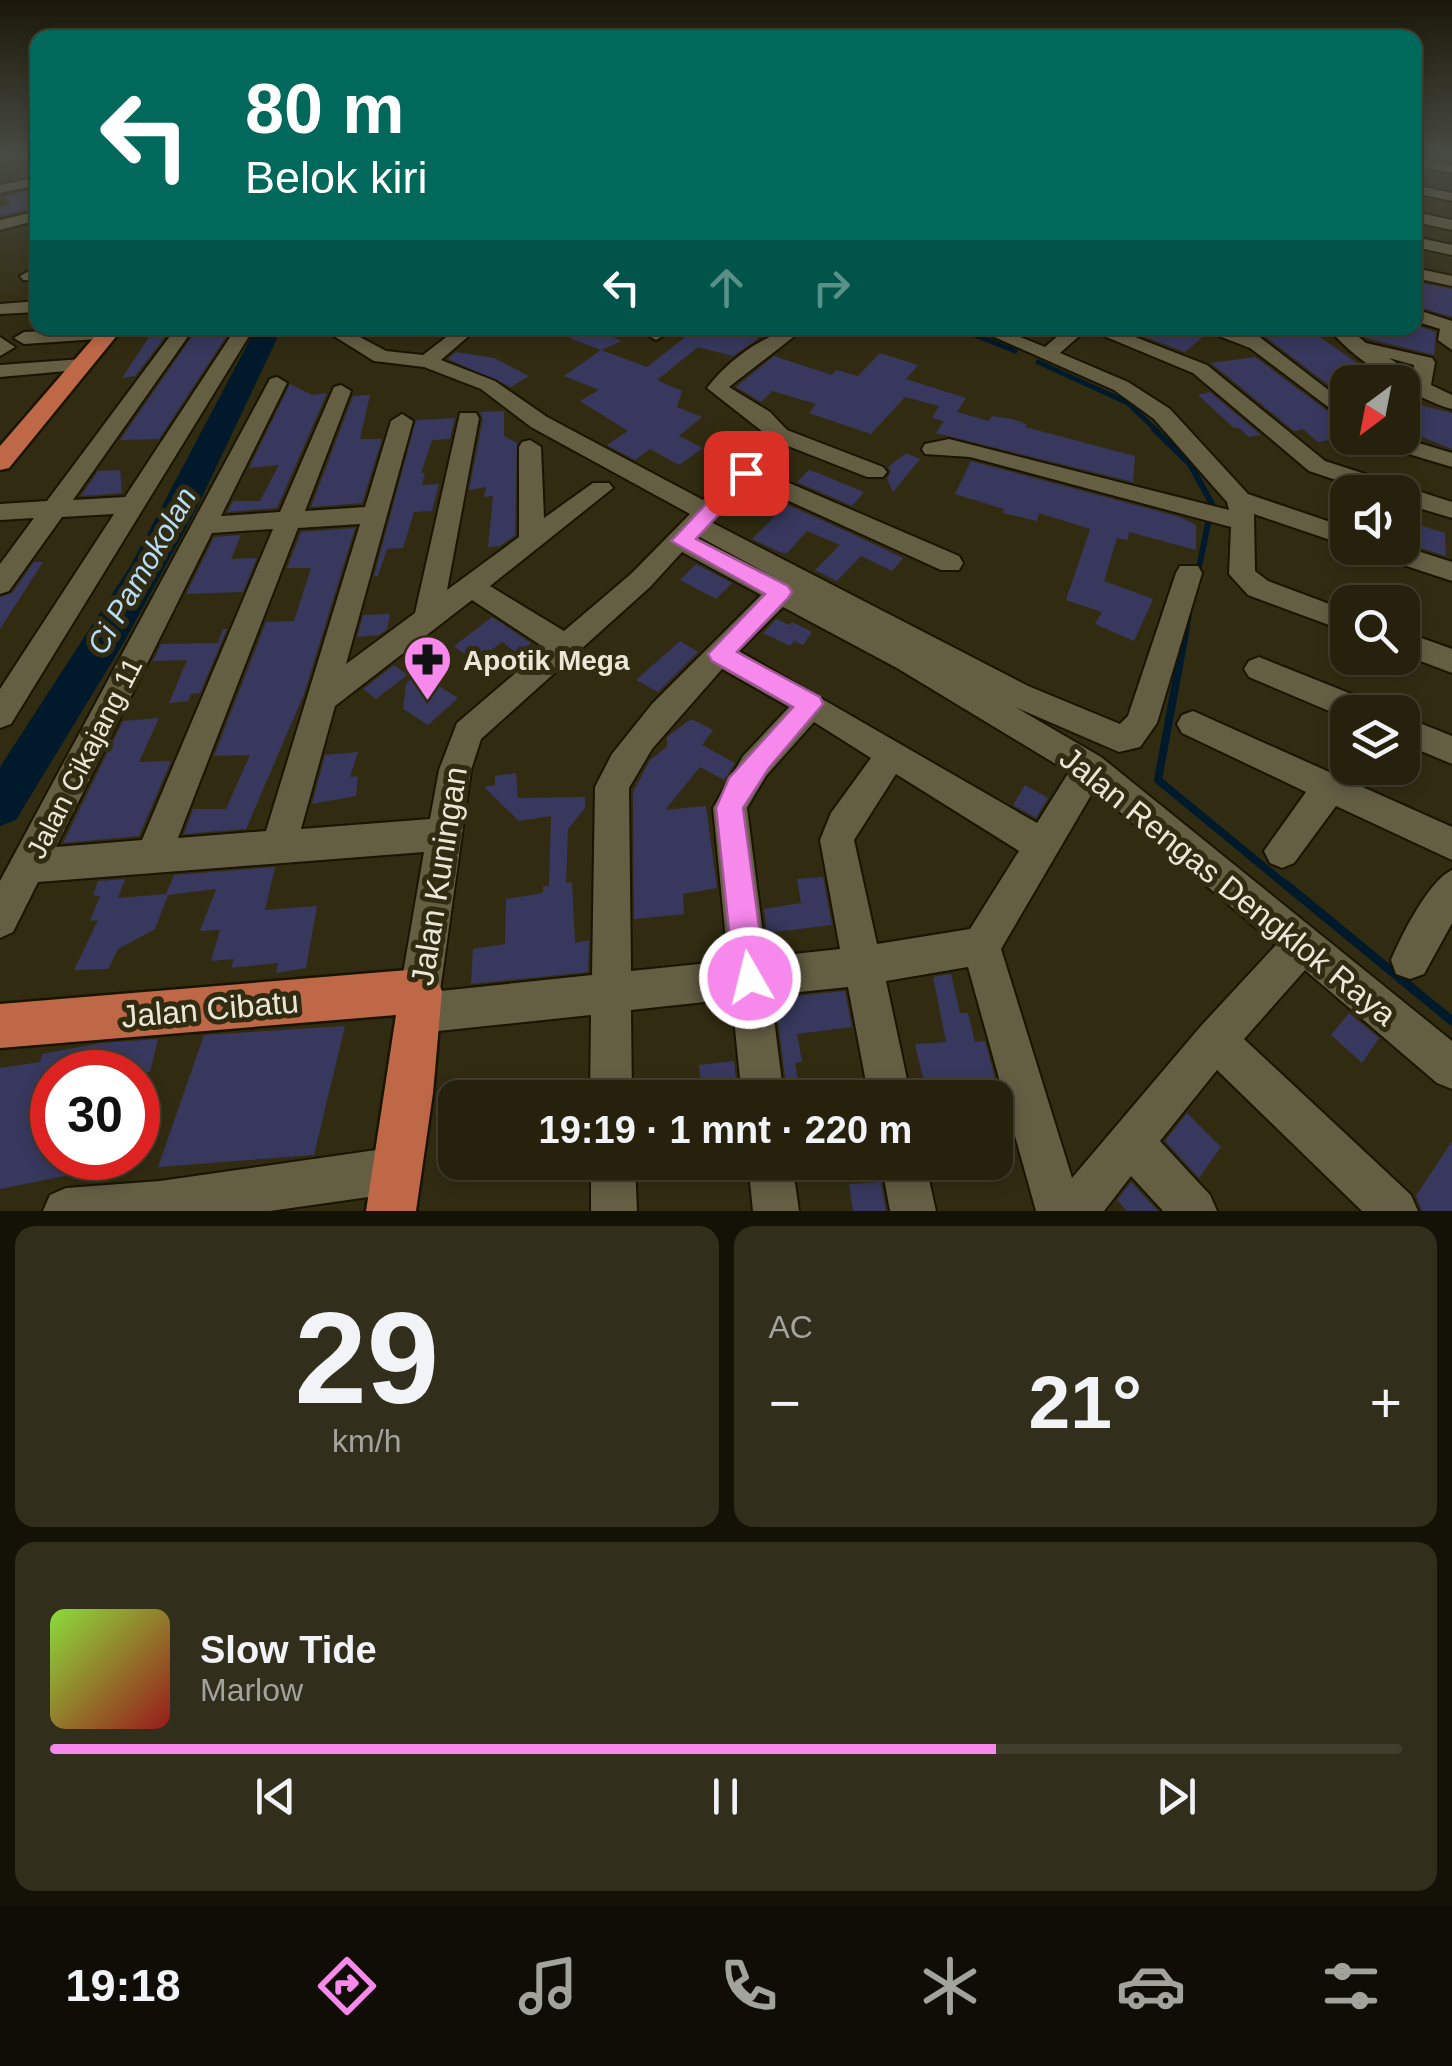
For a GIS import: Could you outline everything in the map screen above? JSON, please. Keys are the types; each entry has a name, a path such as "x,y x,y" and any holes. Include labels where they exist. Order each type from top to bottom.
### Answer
{"main road":[{"path":"0,462 107,335"},
{"name":"Jalan Cibatu","path":"0,1026 420,1002"},
{"name":"Jalan Kuningan","path":"394,1191 420,1002"}],"street":[{"path":"1422,219 1452,225"},
{"path":"1422,244 1452,250"},
{"path":"1422,275 1452,281"},
{"path":"0,309 30,307"},
{"path":"1422,317 1450,326 1448,340 1452,344"},
{"path":"24,338 61,335"},
{"path":"0,584 180,335"},
{"path":"0,716 241,335"},
{"path":"343,335 382,357 426,361 488,385 695,526 1018,695 1118,738 1128,737 1141,723 1188,572"},
{"path":"426,361 460,335"},
{"path":"786,335 731,372 718,388 762,416 778,436 875,472"},
{"path":"1000,335 1148,402 1235,513 1242,574 1246,579 1330,614"},
{"path":"1048,354 1070,335"},
{"path":"1113,335 1200,370 1316,466 1343,475"},
{"path":"1231,335 1261,346"},
{"path":"1246,335 1330,402"},
{"path":"1346,335 1420,388 1452,402"},
{"path":"2,356 82,365"},
{"name":"Jalan Cikajang 11","path":"0,919 276,383"},
{"path":"154,856 341,391"},
{"path":"428,619 468,418"},
{"path":"279,844 402,421"},
{"name":"Jalan Kuningan","path":"420,1002 444,834 459,750 468,732 497,702 566,648 695,526 778,436"},
{"path":"933,449 949,446 972,450 1189,508 1330,532"},
{"path":"530,447 532,539"},
{"path":"1420,450 1452,460"},
{"path":"746,473 950,563"},
{"path":"318,702 602,488"},
{"path":"1420,500 1452,510"},
{"path":"0,512 134,505"},
{"path":"204,524 373,515"},
{"name":"Jalan Rengas Dengklok Raya","path":"695,526 780,592 1090,766 1452,1068"},
{"path":"1420,561 1452,572"},
{"path":"470,586 566,648"},
{"path":"611,1080 612,787 627,759 780,592"},
{"path":"337,642 391,644"},
{"path":"1420,649 1452,661"},
{"path":"720,654 811,704 1044,846"},
{"path":"1259,669 1330,698"},
{"path":"761,1080 730,808 738,787 759,760 811,704"},
{"path":"1193,724 1452,844"},
{"path":"1420,737 1452,750"},
{"path":"886,1080 837,840 892,754"},
{"path":"420,1002 750,978 863,966 981,946 1090,766"},
{"path":"1282,850 1330,788"},
{"path":"28,866 444,834"},
{"path":"1410,960 1452,888"},
{"path":"1074,1211 1214,1040 1302,944"},
{"path":"981,946 1059,1211"},
{"path":"1214,1040 1395,1211"},
{"path":"1132,1143 1194,1211"},
{"path":"613,1180 614,1211"},
{"path":"772,1180 776,1211"},
{"path":"907,1180 913,1211"},
{"path":"66,1211 394,1191"}],"building":[{"path":"0,210 27,210 0,216"},
{"path":"1422,283 1452,289 1452,317 1422,308"},
{"path":"1422,327 1436,332 1434,355 1362,335 1422,335"},
{"path":"150,335 166,335 135,376 122,378"},
{"path":"193,335 227,335 159,439 120,440"},
{"path":"608,335 622,341 601,350 569,338"},
{"path":"688,335 759,338 733,356 698,347 657,380 682,391 677,407 702,417 679,436 703,448 679,465 650,449 635,460 607,445 628,431 580,401 599,390 564,376 601,350 647,367"},
{"path":"1140,335 1205,335 1185,352"},
{"path":"1263,335 1317,335 1360,365 1330,365 1330,386"},
{"path":"456,352 494,358 529,376 511,387 448,359"},
{"path":"880,353 918,365 906,379 966,398 957,412 989,421 992,416 1012,419 1027,424 1025,427 1135,456 1133,482 936,433 944,421 932,418 939,406 905,397 871,434 809,413 816,404 772,391 761,402 736,387 774,356 832,375 836,370 858,376"},
{"path":"1255,357 1330,413 1330,440 1318,442 1303,429 1294,431 1211,363"},
{"path":"290,384 312,395 327,393 277,508 227,512 233,501 260,501 279,465 249,468"},
{"path":"1210,392 1261,435 1249,437 1234,428 1198,395"},
{"path":"370,395 360,439 382,439 362,503 311,507 353,396"},
{"path":"1420,405 1452,413 1452,449 1420,436"},
{"path":"504,411 504,436 517,443 515,535 500,546 488,547 493,496 484,497 486,487 469,490 483,419 480,412"},
{"path":"455,418 450,439 432,440 421,473 425,473 422,485 439,484 432,511 414,512 403,548 387,549 378,576 374,576 416,420"},
{"path":"906,453 920,459 893,492 887,478 891,472 888,467"},
{"path":"971,461 1180,517 1196,525 1196,550 1129,532 1128,540 1117,538 1104,581 1153,599 1134,641 1095,624 1102,612 1066,600 1090,529 1039,513 1037,521 1003,513 1004,509 955,494"},
{"path":"120,470 122,493 81,496 98,471"},
{"path":"809,470 864,492 852,506 797,482"},
{"path":"779,501 903,558 892,571 861,556 837,581 815,570 840,545 807,531 787,553 782,553 752,539 774,517 767,514"},
{"path":"1420,525 1445,533 1446,556 1420,548"},
{"path":"355,528 304,694 246,829 184,834 193,809 226,809 250,755 214,756 266,622 294,621 311,568 287,568 301,532"},
{"path":"241,535 231,559 257,558 243,592 186,594 214,537"},
{"path":"34,562 43,562 0,629 0,597 12,593"},
{"path":"696,564 732,583 716,599 680,580"},
{"path":"390,614 387,629 379,635 357,637 363,615"},
{"path":"492,617 531,643 518,654 502,642 475,662 454,646"},
{"path":"776,619 812,632 803,645 794,641 790,646 763,633"},
{"path":"223,629 227,629 200,693 191,694 188,701 169,703 187,660 153,661 161,644 218,643"},
{"path":"680,641 698,652 658,692 636,680"},
{"path":"394,665 407,675 376,699 363,689"},
{"name":"Apotik Mega","path":"418,673 458,698 428,725 403,709 406,684"},
{"path":"159,718 139,762 171,761 139,836 63,843 123,721"},
{"path":"691,719 713,730 702,745 735,763 724,780 700,767 665,810 706,806 717,888 683,894 684,914 634,919 633,792 650,760 667,747 667,737"},
{"path":"358,752 350,777 358,776 356,796 312,804 325,755"},
{"path":"516,773 518,798 585,797 585,808 568,829 566,883 572,882 575,943 589,940 588,972 471,984 473,949 505,944 506,899 543,893 543,886 549,886 551,816 519,821 484,787 495,785 495,776"},
{"path":"1025,785 1048,798 1036,818 1013,805"},
{"path":"275,867 265,910 317,906 306,968 276,973 278,963 231,968 234,959 211,961 220,930 200,931 216,889 168,895 155,929 118,949 108,969 74,970 98,920 90,921 100,896 93,895 98,881 125,879 118,898 166,894 174,875"},
{"path":"823,877 832,925 767,933 764,909 801,903 797,879"},
{"path":"951,974 960,1013 968,1013 975,1042 985,1041 996,1080 914,1080 923,1078 915,1044 946,1042 933,977"},
{"path":"845,991 852,1027 797,1034 802,1062 795,1063 798,1080 785,1080 775,998"},
{"path":"1349,1013 1379,1038 1362,1063 1331,1035"},
{"path":"345,1026 314,1155 160,1167 204,1035"},
{"path":"158,1039 155,1050 63,1050"},
{"path":"734,1061 736,1080 701,1080 699,1065"},
{"path":"30,1064 30,1180 45,1180 0,1189 0,1068"},
{"path":"1187,1113 1221,1147 1199,1178 1165,1141"},
{"path":"1452,1141 1452,1211 1422,1211 1416,1196"},
{"path":"881,1182 886,1211 853,1211 849,1184"},
{"path":"1131,1182 1158,1211 1127,1211 1117,1200"}],"waterway":[{"name":"Ci Pamokolan","path":"0,805 75,691 145,572 266,335"},
{"path":"975,335 1015,351"},
{"path":"1038,362 1128,403 1157,431"},
{"path":"1154,429 1190,464 1212,504 1198,572"},
{"path":"1186,630 1189,614"},
{"path":"1186,628 1158,780 1287,886"},
{"path":"1284,883 1452,1021"}],"place":[{"name":"Apotik Mega","path":"428,702"}],"route":[{"path":"746,473 682,541 780,592 720,654 811,704 759,760 738,787 730,808 750,978"}]}
